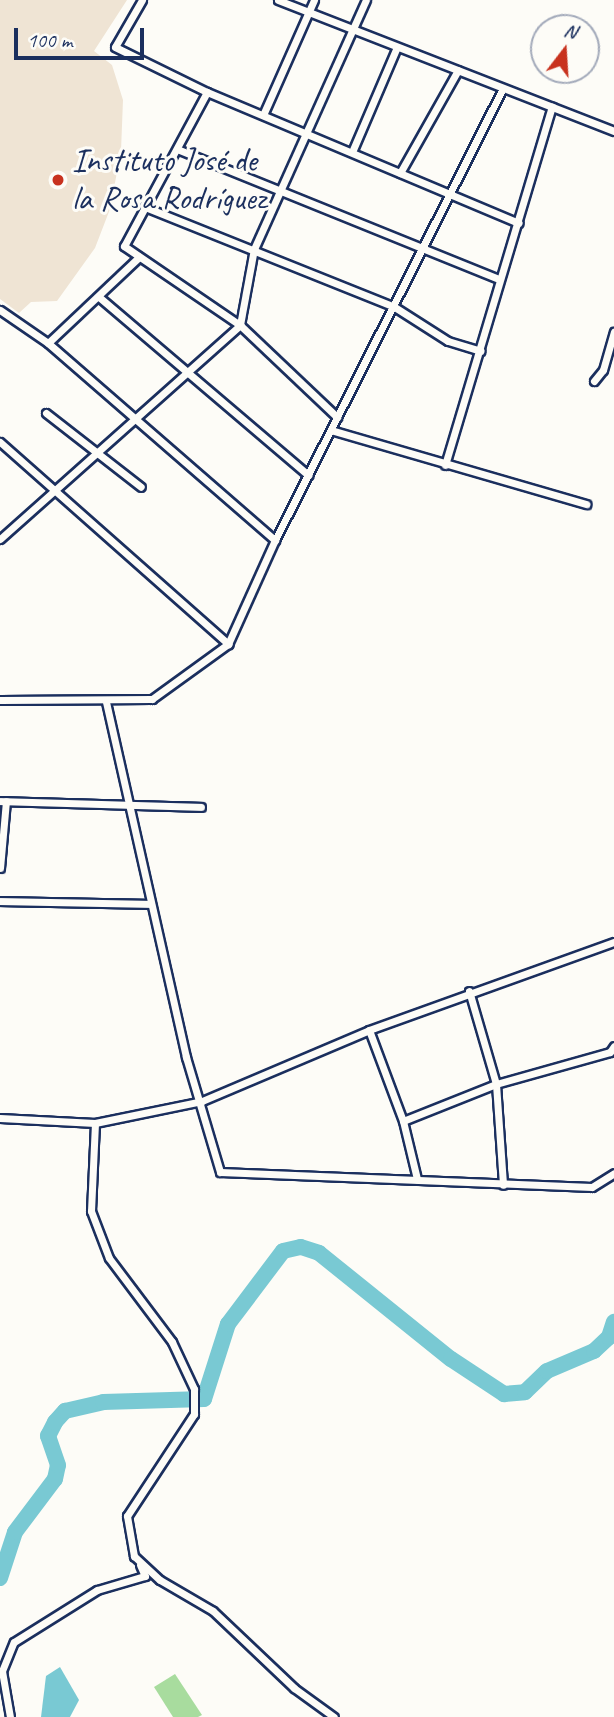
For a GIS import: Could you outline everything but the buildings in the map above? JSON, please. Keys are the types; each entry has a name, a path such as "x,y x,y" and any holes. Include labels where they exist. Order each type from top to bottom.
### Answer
{"street":[{"path":"142,0 115,47 207,92 519,223"},
{"path":"278,0 614,131"},
{"path":"263,115 314,0"},
{"path":"0,540 190,374 240,326 254,249 366,0"},
{"path":"352,152 397,47"},
{"path":"400,173 458,70"},
{"path":"0,700 106,702 152,699 203,666 228,644 275,540 419,249 503,88"},
{"path":"207,92 124,245 240,326 337,417"},
{"path":"445,465 552,107"},
{"path":"177,149 419,249 499,279"},
{"path":"145,207 393,306 448,341 481,351"},
{"path":"48,343 139,257"},
{"path":"99,297 308,475"},
{"path":"0,310 48,343 275,540"},
{"path":"594,381 603,370 614,332"},
{"path":"47,413 141,487"},
{"path":"331,430 586,504"},
{"path":"0,442 228,644"},
{"path":"106,702 186,1057 202,1101 220,1172 592,1187 614,1173"},
{"path":"0,868 3,801 201,807"},
{"path":"0,901 151,904"},
{"path":"0,1118 95,1122 202,1101 469,991 613,945"},
{"path":"469,991 496,1084 503,1185"},
{"path":"369,1030 403,1121 416,1180"},
{"path":"403,1121 496,1084 613,1052"},
{"path":"10,1717 2,1671 15,1642 97,1590 145,1576 134,1556 127,1516 194,1414 194,1389 173,1342 109,1258 91,1211 95,1122"},
{"path":"134,1556 160,1580 213,1611 295,1688 334,1717"}],"shaded area":[{"name":"Instituto José de la Rosa Rodríguez","path":"0,0 127,0 94,51 112,65 123,100 121,151 110,209 95,248 57,301 31,302 19,313 0,299"}],"green space":[{"path":"175,1674 202,1715 173,1717 154,1687"}],"water":[{"path":"60,1667 79,1700 70,1717 41,1717 46,1676"}],"waterway":[{"path":"0,1578 15,1532 55,1479 58,1465 48,1436 55,1422 65,1411 103,1402 204,1399 228,1324 283,1251 301,1247 319,1253 451,1359 504,1394 525,1392 547,1371 594,1351 609,1337 614,1322"}],"place":[{"name":"Instituto José de la Rosa Rodríguez","path":"58,180"}]}
